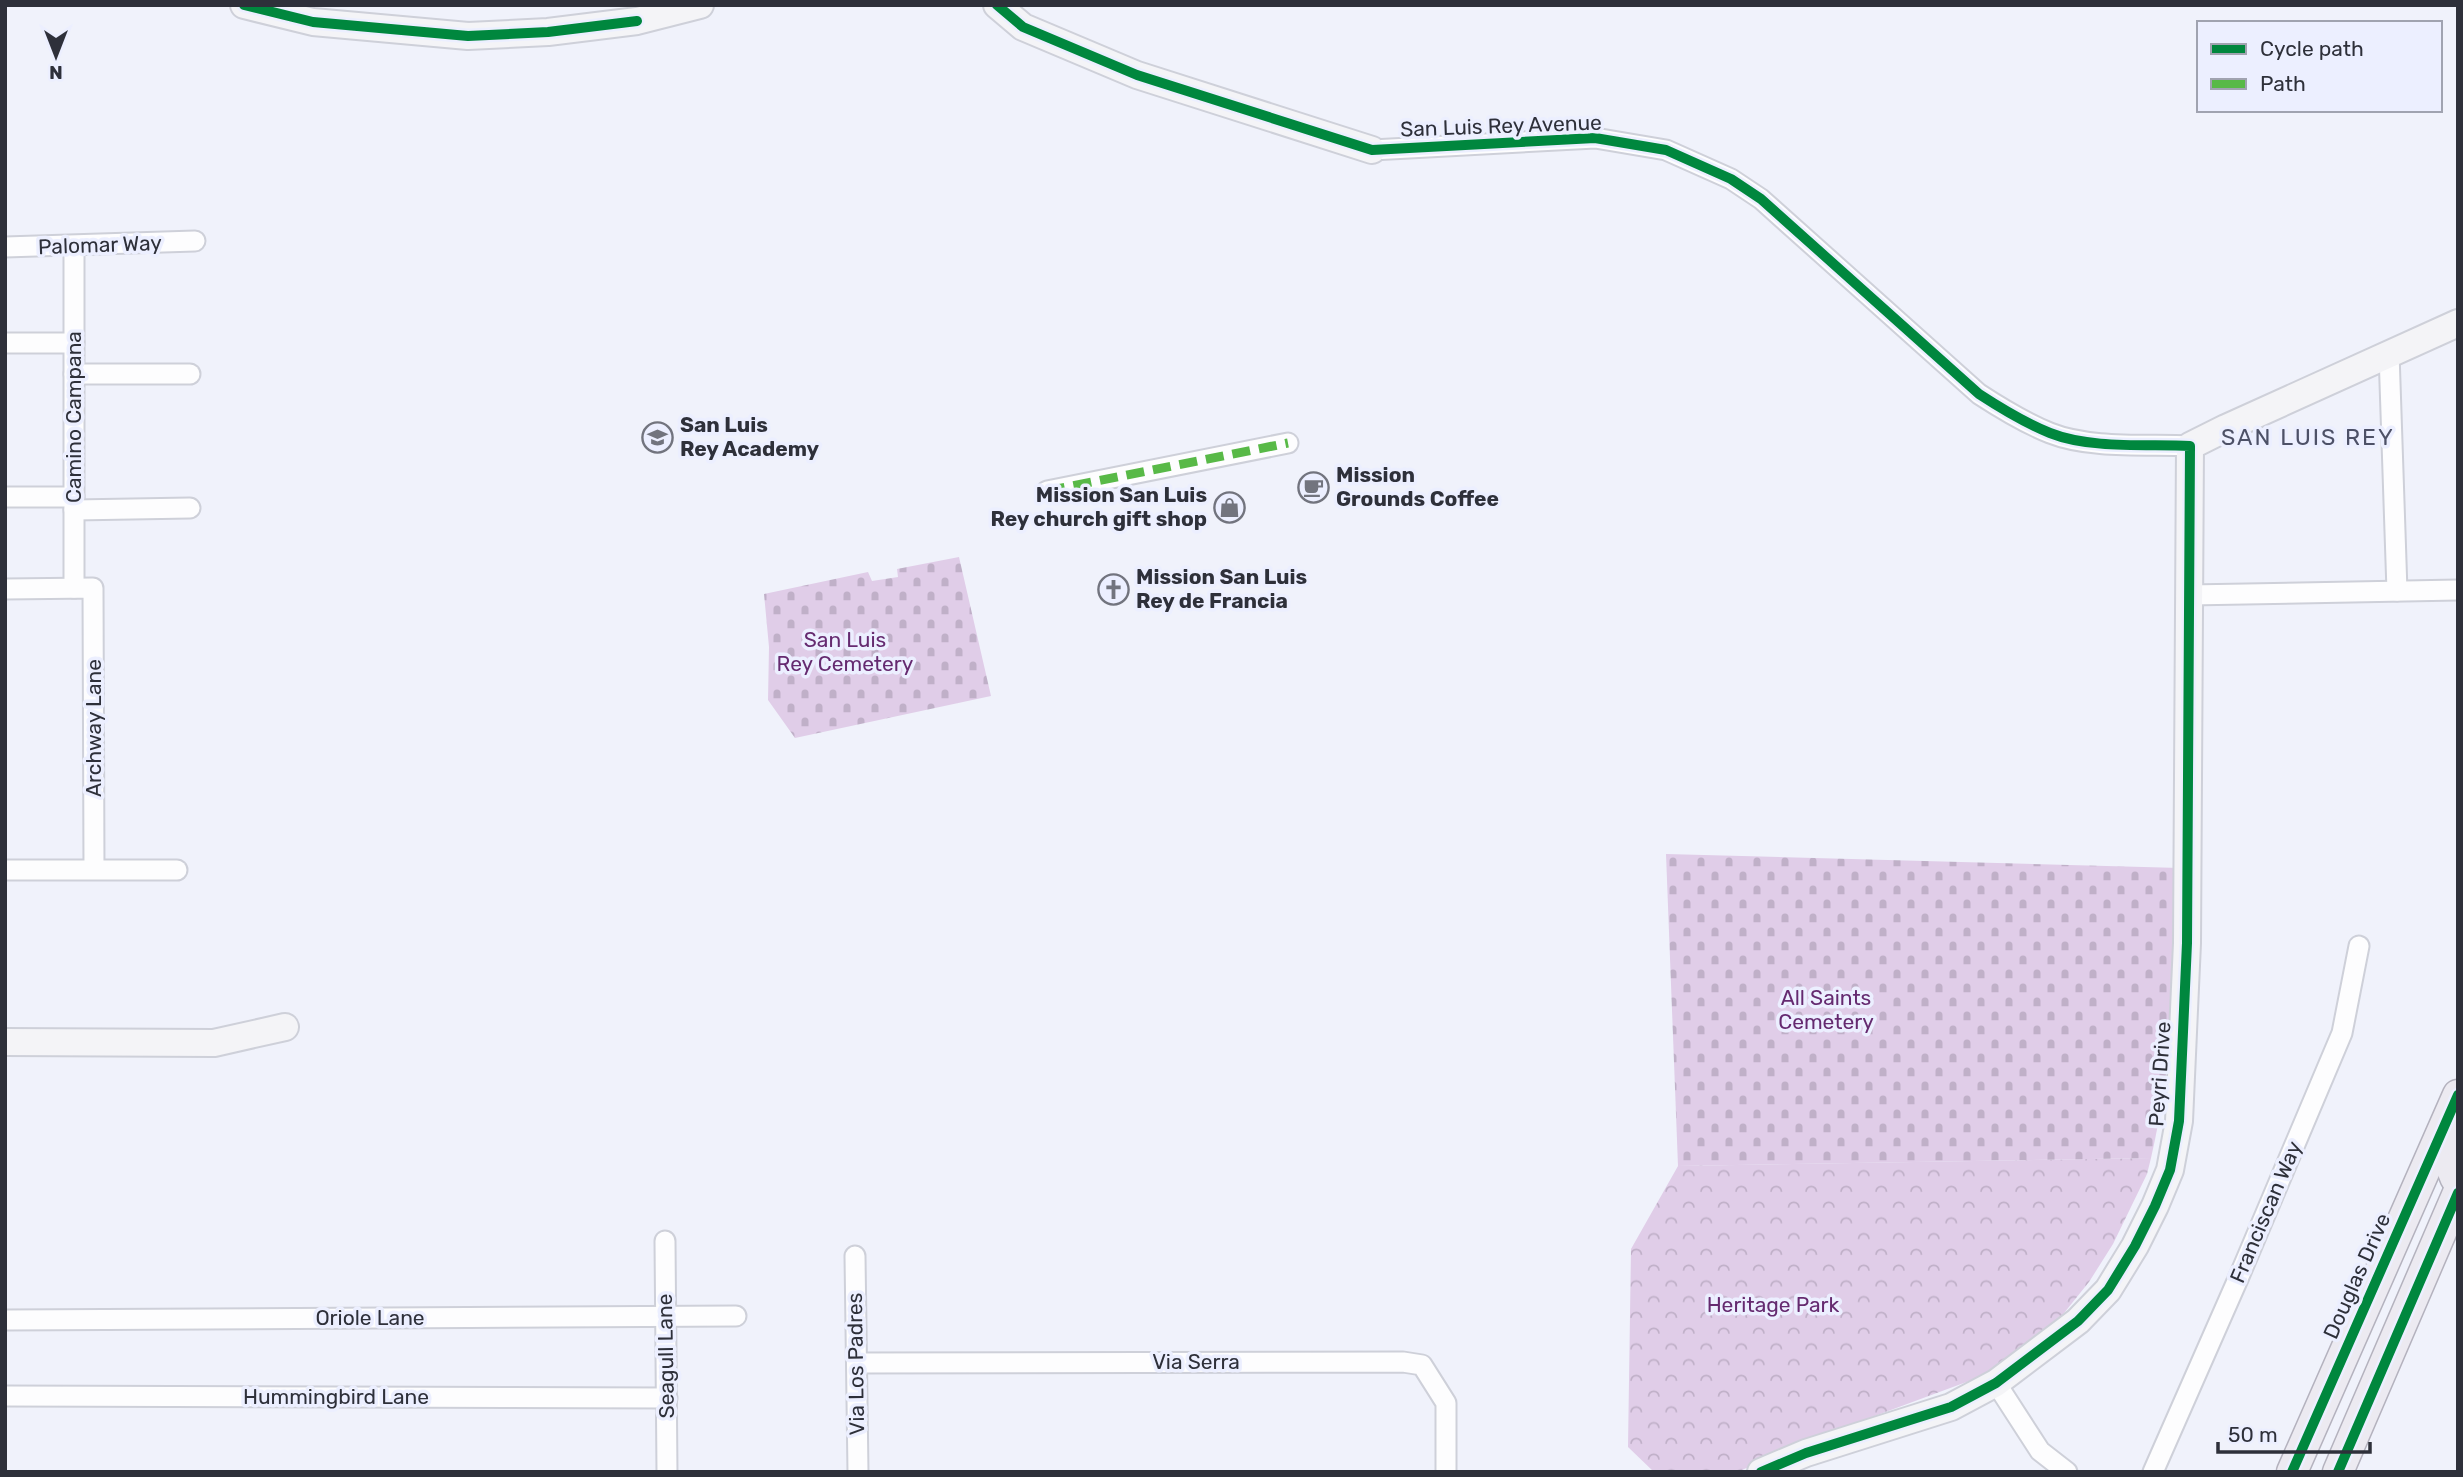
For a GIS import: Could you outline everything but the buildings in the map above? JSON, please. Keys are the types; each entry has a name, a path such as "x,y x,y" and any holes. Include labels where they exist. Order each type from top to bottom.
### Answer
{"main road":[{"name":"Douglas Drive","path":"2292,1472 2458,1095"},
{"path":"2458,1137 2450,1162 2452,1174 2458,1182"},
{"path":"2338,1472 2458,1193"}],"street":[{"path":"244,5 313,22 468,36 548,32 637,22 700,5"},
{"name":"San Luis Rey Avenue","path":"997,5 1023,27 1137,75 1372,150 1595,138 1667,150 1731,179 1761,199 1979,394 2016,417 2053,434 2092,442 2190,446"},
{"name":"Palomar Way","path":"5,247 195,241"},
{"name":"Camino Campana","path":"74,246 74,504 83,588"},
{"path":"2190,446 2458,323"},
{"path":"5,343 74,343"},
{"path":"2389,353 2397,591"},
{"path":"74,374 190,374"},
{"path":"1047,491 1288,443"},
{"name":"Peyri Drive","path":"1761,1472 1806,1452 1951,1407 1996,1384 2078,1321 2108,1290 2135,1246 2169,1170 2179,1121 2186,943 2190,446"},
{"path":"5,496 74,504 190,508"},
{"path":"5,589 83,588"},
{"name":"Archway Lane","path":"83,588 94,869"},
{"path":"2189,595 2458,590"},
{"path":"5,870 177,870"},
{"name":"Franciscan Way","path":"2153,1472 2342,1033 2359,946"},
{"path":"5,1042 214,1043 285,1027"},
{"name":"Seagull Lane","path":"665,1241 667,1472"},
{"name":"Via Los Padres","path":"855,1256 858,1472"},
{"name":"Oriole Lane","path":"5,1320 736,1317"},
{"name":"Via Serra","path":"857,1363 1413,1363 1422,1365 1446,1403 1446,1472"},
{"path":"1996,1384 2040,1451 2067,1472"},
{"name":"Hummingbird Lane","path":"5,1396 667,1398"}],"green space":[{"name":"San Luis Rey Cemetery","path":"959,557 991,696 795,738 768,700 769,647 764,594 868,572 872,581 898,577 897,569"},
{"name":"All Saints Cemetery","path":"1666,854 2181,868 2176,977 2169,1051 2151,1158 1678,1166"},
{"name":"Heritage Park","path":"2151,1158 2147,1174 2113,1244 2089,1282 2064,1313 2031,1344 1988,1374 1845,1427 1737,1472 1654,1472 1628,1447 1631,1249 1678,1166"}],"marked path":[{"path":"1047,491 1288,443"}],"cycle path":[{"path":"244,5 313,22 468,36 548,32 637,21"},
{"path":"997,5 1023,27 1137,75 1372,150 1595,138 1666,150 1731,179 1761,199 1979,394 2014,415 2050,433 2083,442 2190,446 2187,943 2179,1121 2170,1170 2155,1206 2108,1290 2078,1321 1996,1383 1951,1407 1806,1453 1761,1472"},
{"path":"2292,1472 2458,1095"},
{"path":"2338,1472 2458,1193"}],"place":[{"name":"San Luis Rey Academy","path":"657,437"},
{"name":"Mission Grounds Coffee","path":"1313,487"},
{"name":"Mission San Luis Rey church gift shop","path":"1230,507"},
{"name":"Mission San Luis Rey de Francia","path":"1113,589"}],"district":[{"name":"SAN LUIS REY","path":"2308,437"}]}
